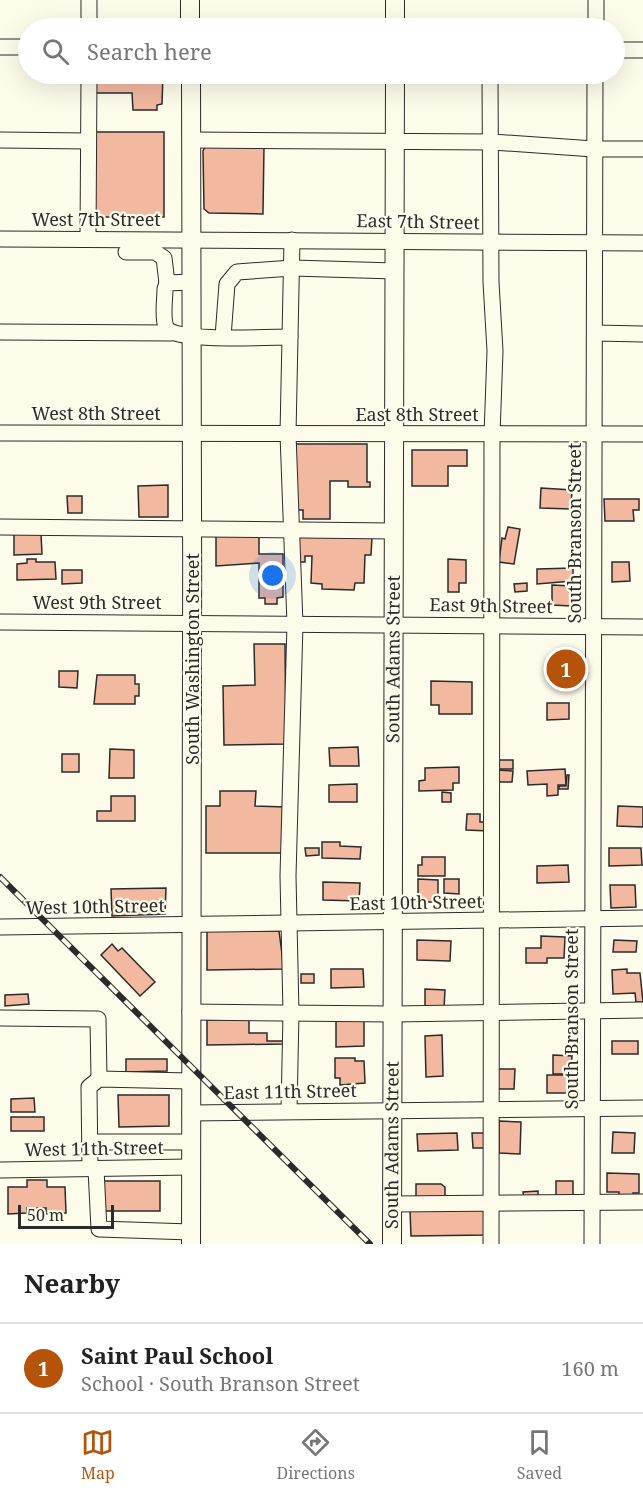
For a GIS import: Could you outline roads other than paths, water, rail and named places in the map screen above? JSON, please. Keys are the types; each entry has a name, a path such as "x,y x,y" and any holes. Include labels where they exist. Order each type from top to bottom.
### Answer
{"main road":[{"path":"190,0 190,18"},
{"path":"395,0 395,18"},
{"name":"South Washington Street","path":"191,84 191,434 194,622 190,925 191,1238"},
{"name":"South Adams Street","path":"392,1244 395,84"}],"street":[{"path":"89,0 89,18"},
{"path":"596,0 596,18"},
{"path":"0,47 18,47"},
{"path":"625,50 643,50"},
{"path":"88,239 89,84"},
{"path":"490,84 495,351 492,435 491,1244"},
{"name":"South Branson Street","path":"592,1244 595,84"},
{"path":"0,140 88,141"},
{"path":"191,140 492,142 594,149 643,149"},
{"name":"West 7th Street","path":"0,239 192,239"},
{"name":"East 7th Street","path":"192,239 643,243"},
{"path":"289,1111 291,1013 287,924 295,624 288,434 292,240"},
{"path":"126,252 156,252 164,258 167,283 165,289 166,327 171,333"},
{"path":"223,337 226,284 237,272 292,268 395,271"},
{"path":"167,283 192,282"},
{"path":"0,332 171,333 191,337 290,338"},
{"path":"595,333 643,334"},
{"name":"West 8th Street","path":"0,433 191,434"},
{"name":"East 8th Street","path":"191,434 643,434"},
{"path":"0,528 193,527 394,531"},
{"name":"West 9th Street","path":"0,622 194,622"},
{"name":"East 9th Street","path":"194,622 643,627"},
{"name":"East 10th Street","path":"190,925 643,918"},
{"name":"West 10th Street","path":"0,927 190,925"},
{"path":"190,1012 393,1014 643,1010"},
{"path":"0,1018 98,1019 99,1078 89,1088 90,1142 99,1230 191,1238"},
{"path":"99,1078 190,1081"},
{"name":"East 11th Street","path":"190,1113 643,1108"},
{"path":"90,1142 190,1142"},
{"name":"West 11th Street","path":"0,1170 190,1167"},
{"path":"392,1204 643,1202"}],"railway":[{"path":"0,877 370,1244"}],"place":[{"name":"Saint Paul School","path":"566,669"}]}
